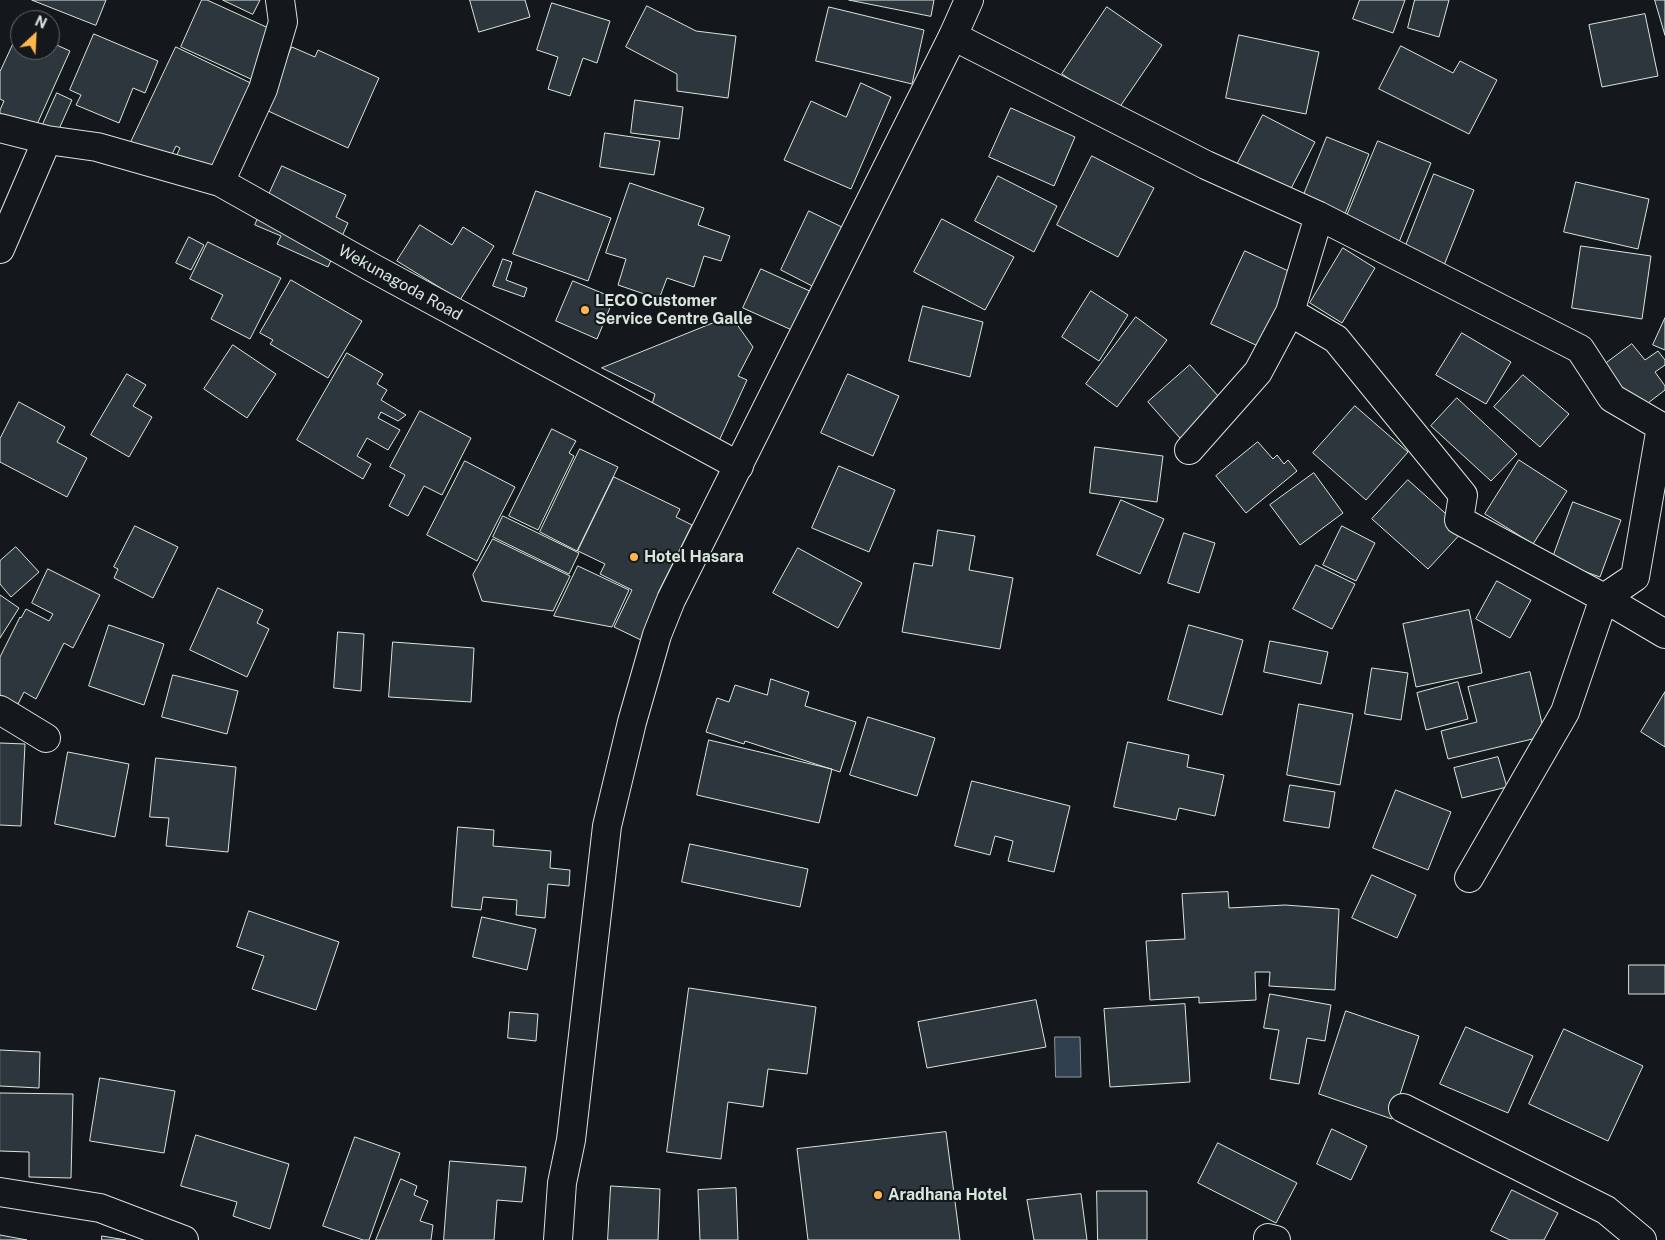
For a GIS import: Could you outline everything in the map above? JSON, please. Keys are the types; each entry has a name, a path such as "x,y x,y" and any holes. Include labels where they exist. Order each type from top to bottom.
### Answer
{"street":[{"path":"220,182 263,89 283,22 280,0"},
{"path":"558,1240 562,1183 570,1140 607,826 632,722 657,636 671,600 953,36 969,0"},
{"path":"953,36 1206,165 1319,216 1580,349 1612,398 1663,428 1635,577 1604,598 1565,712 1469,878"},
{"name":"Wekunagoda Road","path":"0,128 47,140 97,147 220,182 371,268 739,466"},
{"path":"0,249 47,140"},
{"path":"1189,450 1258,372 1290,312 1319,216"},
{"path":"1290,312 1336,339 1427,450 1463,495 1459,520 1604,598 1665,634"},
{"path":"0,710 46,738"},
{"path":"1403,1108 1606,1210 1642,1240"},
{"path":"0,1192 100,1208 184,1240"}],"water":[{"path":"1055,1037 1080,1037 1081,1077 1056,1077"}],"building":[{"path":"32,0 106,0 96,25"},
{"path":"202,0 207,0 275,31 253,80 181,47"},
{"path":"223,0 260,0 253,14"},
{"path":"470,0 525,0 530,17 479,32"},
{"path":"849,0 934,0 931,16"},
{"path":"1360,0 1405,0 1393,33 1353,19"},
{"path":"1415,0 1449,0 1439,37 1408,28"},
{"path":"1655,0 1665,0 1665,35"},
{"path":"552,3 610,21 597,63 583,58 570,96 548,89 558,57 537,50"},
{"path":"647,6 696,31 736,36 728,98 677,91 677,74 626,47"},
{"path":"829,7 924,30 912,84 816,61"},
{"path":"1107,7 1162,45 1117,111 1062,74"},
{"path":"1645,14 1658,76 1602,87 1589,25"},
{"path":"94,34 158,61 145,93 133,88 119,123 76,105 81,95 70,90"},
{"path":"1239,35 1319,52 1306,114 1226,98"},
{"path":"60,46 70,51 34,131 0,115 4,101 0,99 0,72 10,50 10,60 60,60"},
{"path":"1401,46 1453,73 1460,61 1497,80 1469,134 1379,89"},
{"path":"176,47 263,89 209,193 168,174 180,148 176,146 160,179 122,161"},
{"path":"292,47 315,57 318,50 379,78 348,148 264,109"},
{"path":"861,83 891,97 851,189 784,160 811,101 846,117"},
{"path":"57,93 72,100 50,149 35,142"},
{"path":"635,100 683,107 679,139 631,133"},
{"path":"1011,108 1075,137 1054,186 989,157"},
{"path":"1263,115 1315,142 1282,206 1230,178"},
{"path":"605,133 660,141 654,175 600,167"},
{"path":"1327,137 1369,154 1339,229 1297,212"},
{"path":"1378,141 1431,163 1393,257 1339,235"},
{"path":"1092,156 1154,188 1118,257 1057,225"},
{"path":"282,166 346,195 336,217 348,223 328,267 277,244 281,236 255,225"},
{"path":"1434,174 1474,190 1437,283 1397,268"},
{"path":"998,176 1057,206 1034,252 975,221"},
{"path":"1576,182 1649,199 1638,249 1564,232"},
{"path":"630,183 704,208 698,225 730,236 721,261 704,256 694,287 667,278 659,299 618,285 626,259 606,253"},
{"path":"536,191 611,218 588,281 513,254"},
{"path":"809,211 846,229 816,288 781,270"},
{"path":"942,219 1014,257 985,310 914,272"},
{"path":"420,225 452,245 463,227 494,246 460,300 397,261"},
{"path":"189,237 204,245 191,270 176,263"},
{"path":"208,242 281,278 250,339 211,319 223,295 190,279"},
{"path":"1581,246 1651,256 1642,319 1572,308"},
{"path":"1343,248 1375,268 1342,323 1310,303"},
{"path":"1245,251 1295,274 1260,347 1211,324"},
{"path":"503,259 512,262 506,280 527,288 524,297 493,286"},
{"path":"761,269 812,292 794,331 743,308"},
{"path":"291,280 362,321 328,378 270,344 273,340 260,333"},
{"name":"LECO Customer Service Centre Galle","path":"573,281 614,298 597,339 556,321"},
{"path":"1091,291 1128,315 1099,361 1062,337"},
{"path":"923,306 983,322 970,377 909,361"},
{"path":"731,316 753,347 738,376 747,380 718,443 650,411 655,394 602,368"},
{"path":"1136,317 1167,340 1117,407 1086,384"},
{"path":"1665,318 1665,350 1653,345"},
{"path":"1462,333 1511,362 1486,404 1436,375"},
{"path":"1632,344 1645,360 1658,351 1665,360 1665,365 1655,372 1665,386 1665,390 1631,416 1597,370"},
{"path":"233,345 276,374 247,418 204,389"},
{"path":"347,353 383,374 377,384 387,390 381,400 406,415 398,421 381,412 378,418 400,430 388,450 367,438 357,456 371,464 363,479 297,440"},
{"path":"1190,365 1229,408 1187,446 1148,402"},
{"path":"127,374 146,385 133,406 152,417 129,457 91,435"},
{"path":"848,374 899,396 873,456 821,433"},
{"path":"1523,375 1569,414 1540,447 1494,407"},
{"path":"1457,398 1517,454 1491,481 1431,426"},
{"path":"19,402 65,427 57,442 87,458 67,497 0,462 0,439"},
{"path":"1355,406 1408,452 1366,500 1313,453"},
{"path":"420,411 471,438 442,495 424,486 408,516 389,506 405,475 390,467"},
{"path":"552,429 576,441 569,453 574,456 538,530 509,516"},
{"path":"1258,442 1273,459 1277,455 1284,464 1288,460 1297,471 1246,513 1216,476"},
{"path":"1095,447 1163,456 1157,502 1090,493"},
{"path":"580,449 618,467 577,551 540,532"},
{"path":"1519,460 1567,491 1533,544 1485,514"},
{"path":"465,461 515,487 477,561 427,535"},
{"path":"839,466 895,490 869,552 812,528"},
{"path":"1314,473 1343,513 1300,545 1270,505"},
{"name":"Hotel Hasara","path":"614,477 680,509 676,517 692,525 658,593 663,595 641,640 614,627 632,590 600,574 605,564 578,551"},
{"path":"1408,480 1464,530 1428,569 1372,519"},
{"path":"1121,500 1164,519 1140,574 1097,555"},
{"path":"1573,502 1621,520 1600,577 1552,560"},
{"path":"503,516 579,553 569,574 493,537"},
{"path":"135,526 178,547 153,598 114,578 118,569 114,567"},
{"path":"1342,526 1375,543 1356,581 1323,565"},
{"path":"938,530 975,536 969,570 1013,578 1000,649 902,632 914,563 932,566"},
{"path":"1184,533 1215,543 1199,593 1168,583"},
{"path":"493,539 570,576 553,611 482,601 473,575"},
{"path":"16,547 39,572 11,597 0,584 0,561"},
{"path":"798,548 862,583 838,628 773,593"},
{"path":"1316,565 1355,584 1332,629 1293,609"},
{"path":"578,566 629,590 612,627 554,616"},
{"path":"48,569 100,595 73,648 64,643 36,699 24,692 18,704 0,695 0,657 26,609 49,621 53,614 32,603"},
{"path":"1497,581 1531,600 1510,638 1476,619"},
{"path":"218,588 263,610 257,623 269,629 247,677 190,650"},
{"path":"0,595 19,608 0,638"},
{"path":"1469,610 1482,673 1416,687 1403,624"},
{"path":"109,625 164,644 144,705 89,686"},
{"path":"1189,625 1243,640 1222,715 1168,700"},
{"path":"338,632 364,634 361,691 334,688"},
{"path":"1270,641 1328,652 1321,684 1264,672"},
{"path":"393,642 474,648 471,702 389,697"},
{"path":"1372,668 1408,673 1401,720 1365,714"},
{"path":"1530,672 1545,736 1448,759 1441,731 1477,722 1468,687"},
{"path":"173,675 238,691 227,734 162,717"},
{"path":"771,679 809,692 805,706 856,722 840,772 745,741 744,744 706,732 717,698 729,702 735,685 767,695"},
{"path":"1458,682 1468,719 1426,730 1417,693"},
{"path":"1665,692 1665,747 1641,732"},
{"path":"1299,704 1353,714 1340,785 1287,775"},
{"path":"868,717 935,738 917,796 850,775"},
{"path":"709,740 832,769 819,823 697,795"},
{"path":"1128,742 1189,755 1187,767 1224,775 1215,816 1179,808 1176,820 1114,807"},
{"path":"0,743 25,744 21,826 0,825"},
{"path":"68,752 129,764 115,837 55,824"},
{"path":"1498,757 1507,787 1462,798 1454,768"},
{"path":"156,758 236,767 228,852 166,846 169,818 150,817"},
{"path":"972,781 1070,806 1054,872 1008,861 1013,841 995,836 990,855 955,846"},
{"path":"1290,785 1335,792 1329,828 1284,821"},
{"path":"1396,790 1451,812 1428,870 1373,848"},
{"path":"458,827 494,830 493,846 551,851 550,868 570,870 569,886 548,884 545,918 516,915 517,900 483,897 481,910 452,907"},
{"path":"690,844 808,869 800,907 682,882"},
{"path":"1372,875 1416,895 1397,938 1352,918"},
{"path":"1228,892 1229,908 1285,905 1339,909 1335,990 1269,986 1270,972 1255,972 1256,1000 1199,1003 1199,997 1150,1000 1146,941 1185,939 1182,894"},
{"path":"249,911 339,942 316,1010 252,989 264,956 237,947"},
{"path":"482,917 536,929 527,970 473,957"},
{"path":"1629,965 1665,965 1665,994 1629,994"},
{"path":"689,988 816,1007 807,1074 768,1069 763,1107 728,1102 721,1159 667,1152"},
{"path":"1270,994 1331,1005 1325,1041 1307,1038 1299,1084 1270,1079 1279,1030 1264,1028"},
{"path":"1036,1000 1046,1047 927,1068 918,1022"},
{"path":"1185,1004 1190,1082 1110,1087 1104,1009"},
{"path":"1346,1011 1419,1036 1392,1119 1319,1094"},
{"path":"510,1012 538,1014 536,1041 508,1038"},
{"path":"1466,1027 1533,1056 1508,1113 1440,1084"},
{"path":"1564,1029 1643,1066 1608,1141 1529,1104"},
{"path":"0,1050 40,1052 39,1088 0,1086"},
{"path":"100,1078 175,1091 164,1153 90,1141"},
{"path":"0,1093 73,1094 71,1178 29,1177 29,1152 0,1151"},
{"path":"1332,1129 1367,1146 1351,1180 1317,1164"},
{"name":"Aradhana Hotel","path":"946,1132 960,1240 808,1240 797,1149"},
{"path":"196,1135 289,1164 270,1229 233,1216 237,1202 181,1186"},
{"path":"355,1137 400,1153 369,1240 363,1240 323,1226"},
{"path":"1218,1143 1297,1183 1276,1223 1198,1183"},
{"path":"450,1161 526,1167 522,1202 497,1200 494,1240 444,1240"},
{"path":"401,1179 417,1186 414,1195 428,1201 420,1221 433,1225 431,1240 376,1240"},
{"path":"611,1186 660,1189 658,1240 608,1240"},
{"path":"736,1188 738,1240 700,1240 698,1190"},
{"path":"1512,1190 1558,1213 1544,1240 1510,1240 1491,1231"},
{"path":"1097,1191 1147,1191 1147,1240 1098,1240"},
{"path":"1081,1194 1087,1240 1034,1240 1027,1200"},
{"path":"0,1235 27,1240 0,1240"},
{"path":"102,1236 126,1240 102,1240"}],"place":[{"name":"LECO Customer Service Centre Galle","path":"585,310"},
{"name":"Hotel Hasara","path":"634,557"},
{"name":"Aradhana Hotel","path":"878,1195"}]}
